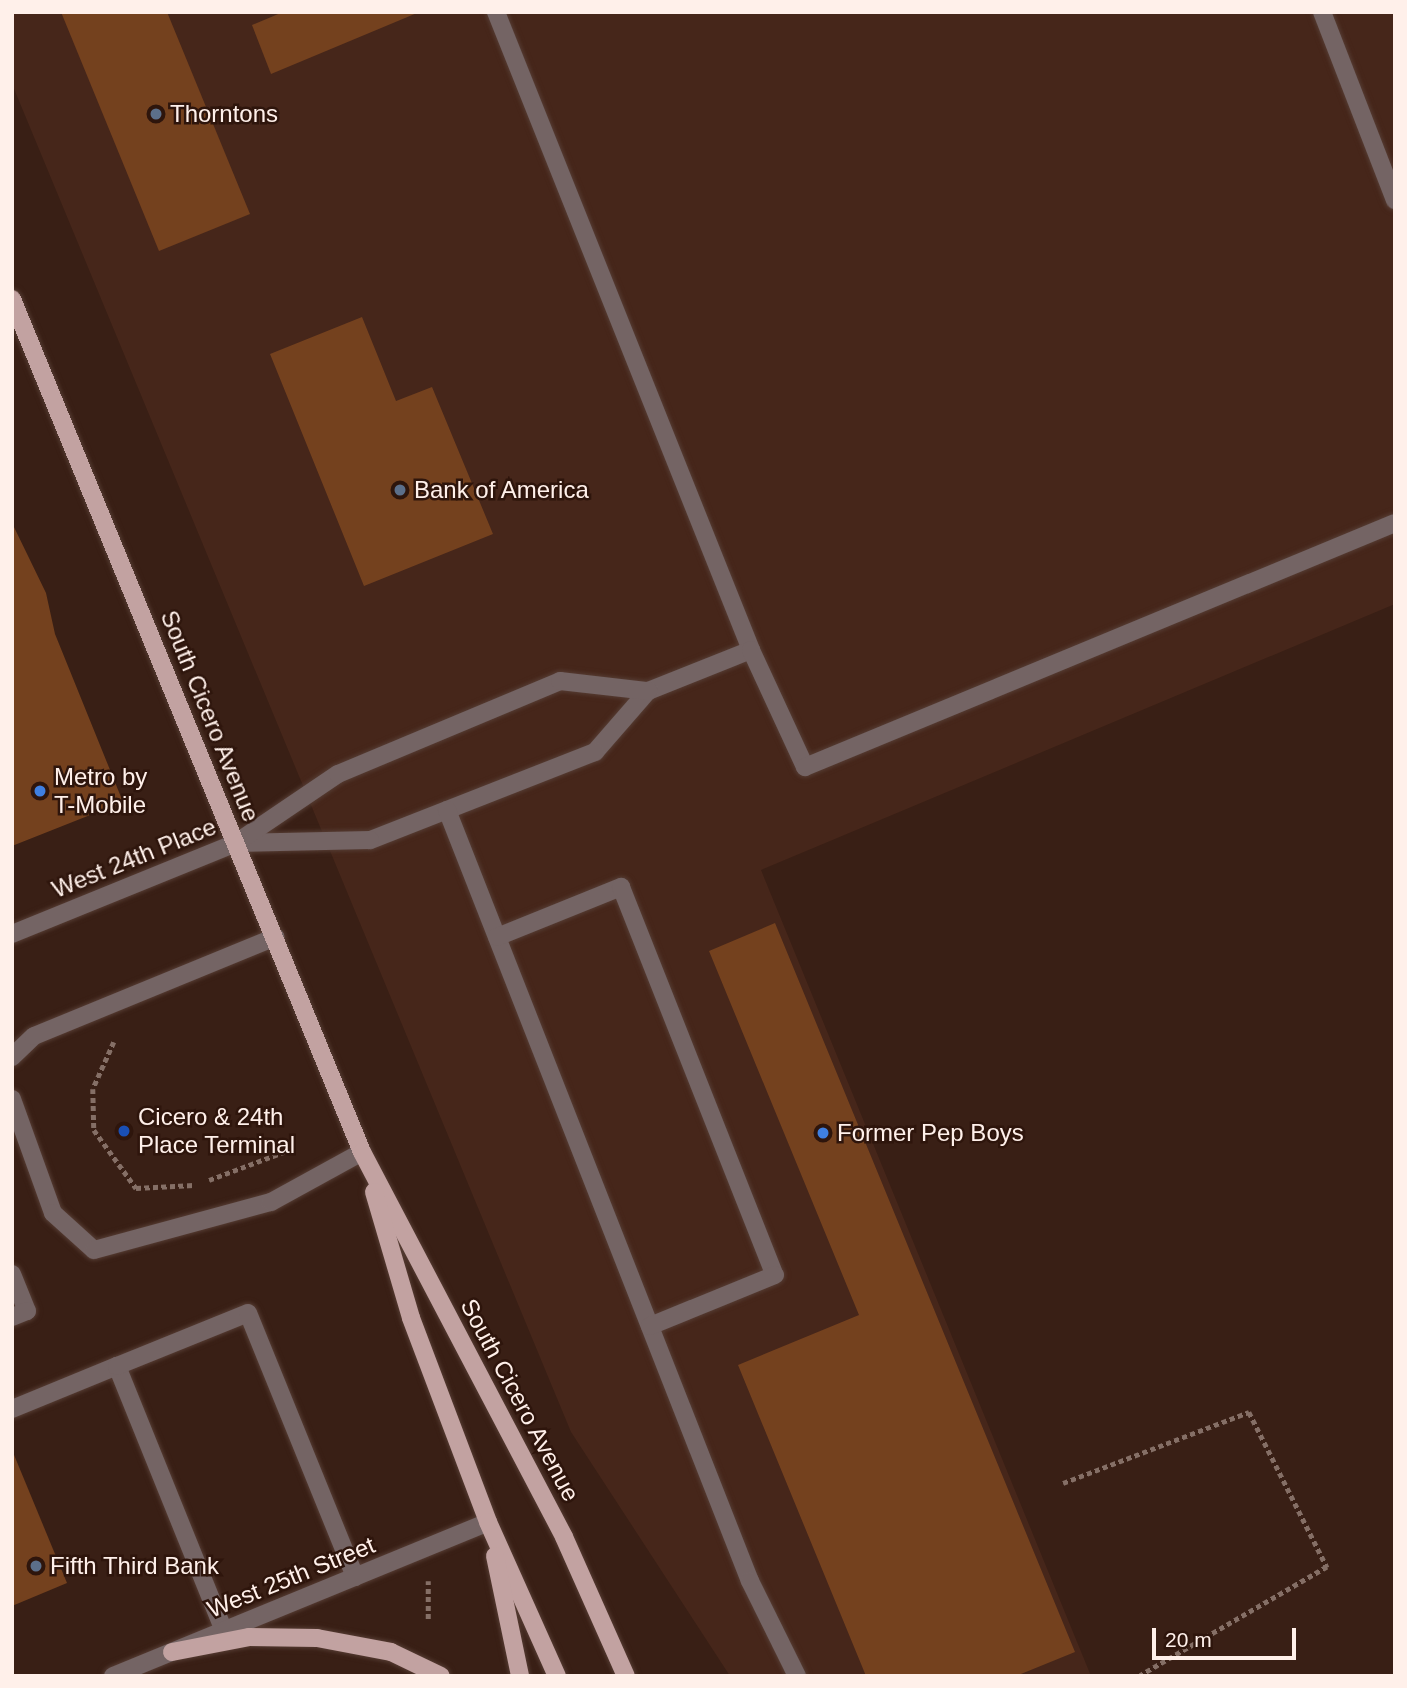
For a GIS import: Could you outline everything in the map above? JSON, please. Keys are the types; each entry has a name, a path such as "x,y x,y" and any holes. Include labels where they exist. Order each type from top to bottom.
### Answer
{"main road":[{"name":"South Cicero Avenue","path":"12,299 362,1152 411,1318 488,1522 557,1676"},
{"name":"South Cicero Avenue","path":"362,1152 564,1537 626,1676"},
{"path":"488,1522 520,1676"},
{"path":"172,1652 249,1637 317,1638 391,1652 441,1676"}],"street":[{"path":"496,12 751,650 805,767 1395,523"},
{"path":"1322,12 1395,200"},
{"path":"236,843 370,840 595,752 648,691 751,650"},
{"path":"236,843 338,774 560,681 648,691"},
{"path":"447,810 750,1581 797,1676"},
{"name":"West 24th Place","path":"12,934 236,843"},
{"path":"497,937 621,887 775,1275 650,1326"},
{"path":"12,1057 34,1036 275,937"},
{"path":"12,1100 53,1213 94,1250 271,1202 362,1152"},
{"path":"12,1274 27,1311 12,1317"},
{"path":"12,1409 248,1313 355,1577"},
{"path":"117,1366 224,1631"},
{"name":"West 25th Street","path":"113,1676 488,1522"}],"path":[{"path":"125,1037 114,1042 93,1089 94,1130 136,1188 196,1185 286,1151"},
{"path":"1063,1483 1249,1412 1327,1567 1140,1676"},
{"path":"428,1574 428,1619"}],"shaded area":[{"path":"12,12 1395,12 1395,604 761,870 1091,1676 730,1676 571,1432 12,84"}],"building":[{"name":"Thorntons","path":"61,12 167,12 250,214 159,251"},
{"path":"283,12 417,13 271,74 252,25"},
{"name":"Bank of America","path":"362,317 396,401 432,387 493,534 364,586 270,354"},
{"path":"13,525 46,593 55,634 123,802 12,846"},
{"name":"Former Pep Boys","path":"775,923 1075,1652 1016,1676 866,1676 738,1365 859,1315 709,951"},
{"name":"Fifth Third Bank","path":"12,1450 67,1583 12,1606"}],"place":[{"name":"Thorntons","path":"156,114"},
{"name":"Bank of America","path":"400,490"},
{"name":"Metro by T-Mobile","path":"40,791"},
{"name":"Cicero & 24th Place Terminal","path":"124,1131"},
{"name":"Former Pep Boys","path":"823,1133"},
{"name":"Fifth Third Bank","path":"36,1566"}]}
